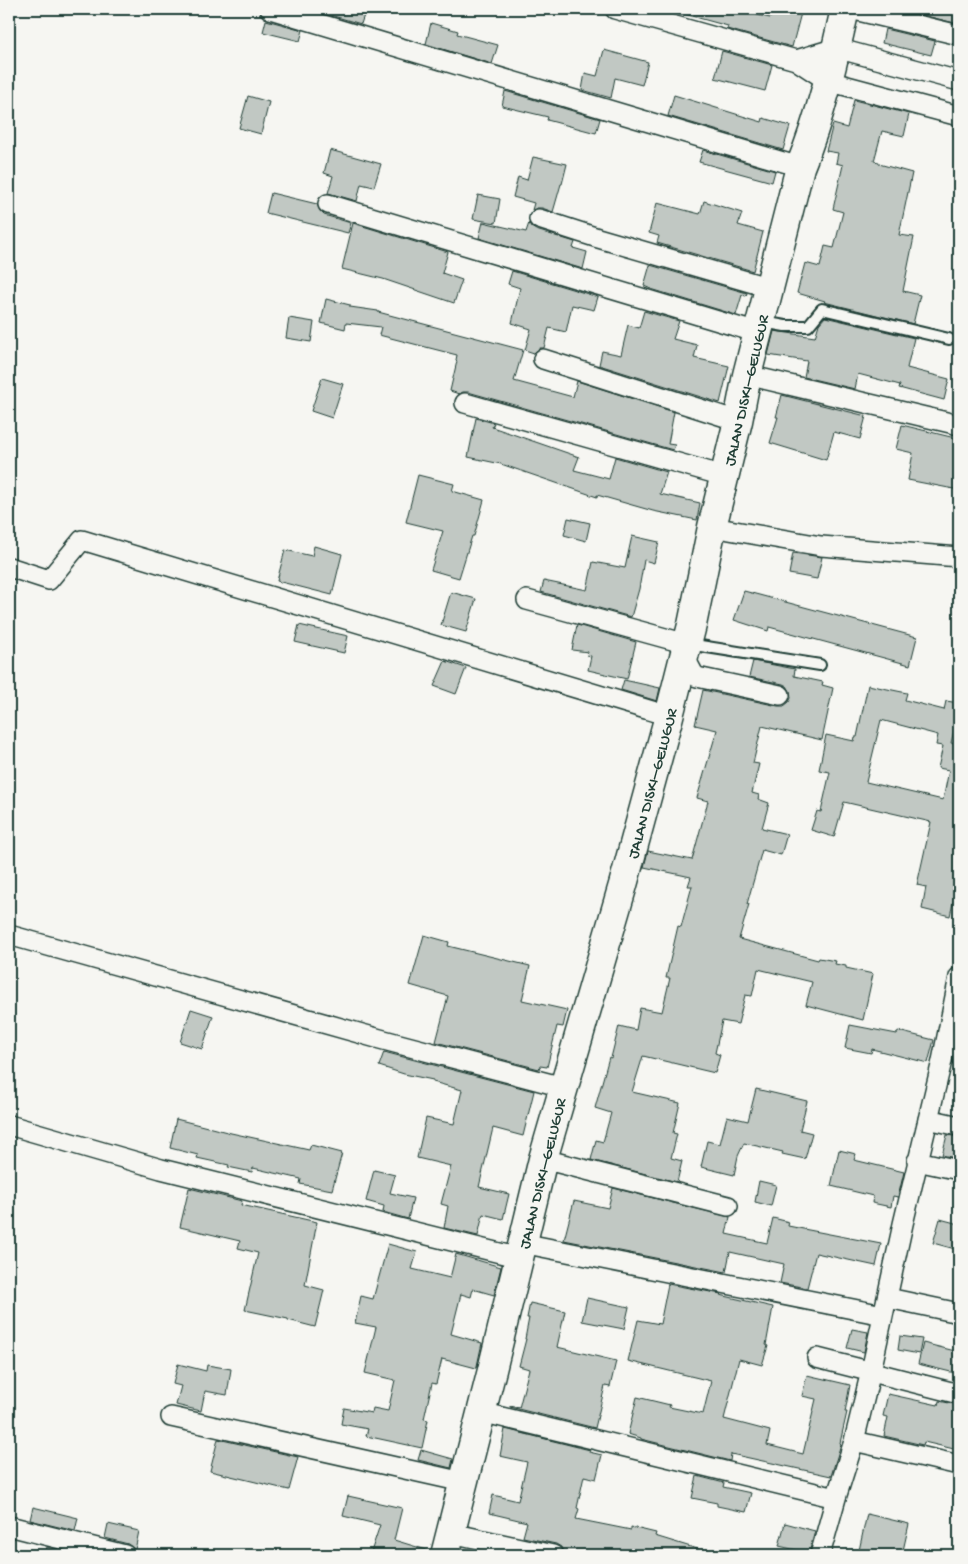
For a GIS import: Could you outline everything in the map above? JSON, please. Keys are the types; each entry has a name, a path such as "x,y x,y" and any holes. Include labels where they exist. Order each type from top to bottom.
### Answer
{"main road":[{"name":"JALAN DISKI–GELUGUR","path":"448,1544 543,1159 626,876 669,716 747,375 800,167 811,139 828,81 845,9"}],"street":[{"path":"270,9 800,167"},
{"path":"615,9 796,60 828,81 959,116"},
{"path":"850,9 959,35"},
{"path":"796,60 836,48 959,81"},
{"path":"328,204 759,327"},
{"path":"539,219 770,288"},
{"path":"544,359 738,421"},
{"path":"747,375 959,425"},
{"path":"465,403 724,476"},
{"path":"712,527 821,546 959,557"},
{"path":"9,567 49,580 82,540 669,716"},
{"path":"527,600 685,650 693,673 697,677 780,695"},
{"path":"9,935 380,1039 563,1087"},
{"path":"820,1555 854,1441 871,1371 917,1161 942,1062 959,977"},
{"path":"928,1118 959,1126"},
{"path":"9,1125 161,1169 521,1250 886,1307 959,1313"},
{"path":"543,1159 728,1206"},
{"path":"917,1161 959,1170"},
{"path":"817,1358 959,1394"},
{"path":"481,1412 836,1498"},
{"path":"171,1417 463,1482"},
{"path":"854,1441 959,1465"},
{"path":"9,1526 125,1555"},
{"path":"448,1544 553,1555"}],"lane":[{"path":"759,327 808,326 822,308 949,339"},
{"path":"685,650 820,665"}],"building":[{"path":"313,9 366,9 361,24"},
{"path":"684,9 737,9 770,18 773,9 784,9 801,13 792,47 727,29 728,26 684,14"},
{"path":"959,9 959,24 901,10"},
{"path":"266,20 303,30 300,41 263,32"},
{"path":"431,23 458,31 457,34 498,45 492,64 426,44"},
{"path":"885,29 935,41 931,55 882,43"},
{"path":"604,50 648,62 642,85 615,78 611,98 582,90 585,73 597,76"},
{"path":"722,51 772,65 765,91 715,78"},
{"path":"505,91 600,119 596,133 547,120 548,117 502,106"},
{"path":"674,95 762,122 763,118 790,126 783,150 668,116"},
{"path":"248,96 269,102 261,134 239,128"},
{"path":"854,100 909,114 904,136 882,131 874,161 912,173 899,235 914,237 903,291 920,295 913,324 824,302 797,293 805,263 820,267 825,246 834,248 843,212 833,209 843,165 836,163 838,153 826,151 833,124 847,128"},
{"path":"330,150 381,164 374,187 361,184 357,201 328,193 333,176 324,173"},
{"path":"703,150 775,171 772,182 699,162"},
{"path":"533,157 567,164 553,212 542,208 532,210 534,203 513,197 518,177 527,180"},
{"path":"271,193 317,204 324,215 351,223 348,233 266,213"},
{"path":"478,195 500,199 496,223 473,219"},
{"path":"704,201 742,213 738,225 763,232 753,271 657,243 659,236 649,233 657,203 700,214"},
{"path":"483,222 526,232 529,223 536,230 575,242 573,248 587,252 583,269 479,238"},
{"path":"353,223 448,252 442,273 462,280 454,303 383,279 342,269"},
{"path":"650,265 747,293 746,296 742,295 736,315 644,286"},
{"path":"512,271 598,297 594,310 572,305 566,332 549,328 544,348 540,348 534,353 525,350 531,329 512,323 520,288 508,284"},
{"path":"326,299 350,305 350,307 378,311 523,350 514,381 573,397 577,381 674,412 668,444 675,445 673,450 468,392 459,394 450,391 457,355 379,335 381,327 346,323 345,329 321,323"},
{"path":"644,311 679,321 673,339 697,345 694,358 729,366 720,403 599,365 602,351 621,355 628,325 639,328"},
{"path":"825,317 914,338 907,368 949,379 944,400 899,388 900,385 858,374 855,389 804,377 807,361 768,355 774,331 815,337 819,324"},
{"path":"289,318 314,322 311,342 286,338"},
{"path":"322,378 343,384 332,418 311,411"},
{"path":"782,395 866,416 860,439 834,432 826,460 770,443"},
{"path":"476,418 494,423 492,427 579,457 574,470 609,479 615,457 667,472 660,494 700,503 697,520 653,511 597,495 597,497 501,464 468,457"},
{"path":"902,425 959,439 959,490 908,480 913,453 896,449"},
{"path":"418,475 454,484 452,491 484,500 459,578 431,570 443,531 406,522"},
{"path":"568,518 590,523 586,541 564,535"},
{"path":"632,536 659,542 654,563 644,560 639,589 631,617 541,592 544,581 587,590 593,562 625,568"},
{"path":"314,546 342,554 332,595 277,581 285,550 312,556"},
{"path":"793,553 822,557 817,579 789,574"},
{"path":"744,591 917,637 910,665 769,627 768,631 734,620"},
{"path":"451,592 476,599 466,632 441,625"},
{"path":"299,625 348,636 344,653 295,642"},
{"path":"577,625 636,642 627,679 588,670 591,656 587,655 588,652 572,650"},
{"path":"445,661 466,668 456,694 434,686"},
{"path":"753,661 795,669 794,676 823,682 822,685 833,688 822,740 762,726 753,763 759,764 752,793 759,795 758,799 769,803 762,828 787,834 781,855 762,850 739,939 818,960 819,958 836,961 835,964 846,966 846,968 873,974 863,1020 806,1005 812,982 758,969 752,996 745,995 738,1024 722,1021 715,1053 720,1055 715,1073 643,1056 632,1092 680,1103 673,1133 677,1134 671,1158 682,1161 677,1182 591,1160 596,1140 603,1142 611,1113 595,1108 619,1026 636,1030 640,1008 662,1012 670,978 666,978 678,926 681,927 692,886 688,886 691,877 644,867 648,851 692,860 708,801 697,798 717,730 695,725 703,690 778,706 784,706 791,698 790,691 783,684 749,677"},
{"path":"624,680 660,688 657,701 621,690"},
{"path":"868,685 907,693 905,700 944,710 946,701 959,703 951,743 959,744 959,890 956,890 950,916 922,909 926,887 917,885 931,822 844,802 834,837 811,830 817,811 821,812 830,772 819,770 826,735 854,741 855,737 857,737","holes":["881,720 938,735 936,745 943,746 938,768 949,770 943,800 866,782"]},
{"path":"424,935 449,942 448,946 530,966 522,1000 567,1010 563,1027 557,1026 547,1067 540,1066 539,1069 436,1042 448,996 410,985"},
{"path":"191,1009 213,1016 202,1049 180,1042"},
{"path":"850,1025 897,1034 898,1031 934,1040 928,1063 872,1049 871,1053 845,1048"},
{"path":"384,1052 534,1091 523,1136 493,1128 479,1187 509,1194 503,1219 483,1214 478,1236 444,1228 448,1206 441,1204 451,1166 417,1158 426,1118 454,1124 462,1090 433,1082 433,1080 379,1066"},
{"path":"756,1089 807,1101 800,1130 812,1133 805,1159 744,1143 738,1156 734,1175 701,1167 707,1141 720,1144 727,1116 748,1121"},
{"path":"176,1119 309,1150 311,1145 342,1153 332,1190 300,1184 301,1179 253,1168 252,1172 228,1167 229,1165 197,1158 198,1155 170,1148"},
{"path":"947,1135 959,1137 959,1159 942,1155"},
{"path":"839,1150 856,1154 854,1160 904,1172 898,1197 893,1196 891,1207 872,1203 873,1196 831,1186"},
{"path":"374,1170 395,1175 390,1193 413,1198 408,1219 383,1212 384,1206 366,1201"},
{"path":"759,1181 776,1185 771,1206 755,1202"},
{"path":"189,1188 242,1201 241,1205 317,1222 305,1285 324,1290 315,1327 245,1310 258,1253 238,1248 240,1241 180,1227"},
{"path":"613,1188 730,1217 726,1234 767,1243 773,1218 789,1222 788,1226 881,1244 876,1266 816,1253 807,1288 780,1283 784,1264 730,1252 726,1272 564,1240 574,1201 608,1208"},
{"path":"940,1219 959,1224 959,1248 955,1246 955,1249 933,1243"},
{"path":"388,1244 417,1252 412,1269 450,1278 456,1254 501,1267 494,1295 473,1289 471,1297 461,1294 451,1334 482,1343 477,1366 476,1368 442,1359 436,1384 432,1383 424,1419 428,1420 422,1448 366,1436 368,1429 341,1424 344,1408 372,1413 373,1408 388,1411 395,1380 365,1373 376,1327 355,1323 361,1296 373,1299"},
{"path":"668,1284 721,1294 773,1307 766,1345 768,1346 762,1365 739,1359 724,1419 770,1431 767,1445 803,1454 816,1399 802,1396 807,1375 850,1385 841,1444 831,1476 731,1454 730,1461 641,1439 628,1434 637,1397 670,1405 669,1407 703,1414 711,1381 628,1361 638,1320 660,1324"},
{"path":"587,1298 629,1307 624,1329 582,1321"},
{"path":"530,1303 565,1311 557,1347 616,1361 610,1387 605,1386 595,1428 510,1407 519,1408 529,1369 519,1366 526,1339"},
{"path":"852,1329 868,1332 864,1352 847,1348"},
{"path":"900,1336 922,1339 919,1354 898,1350"},
{"path":"923,1343 959,1352 959,1374 918,1364"},
{"path":"178,1364 206,1371 207,1365 231,1369 227,1395 205,1391 201,1411 176,1405 181,1386 173,1384"},
{"path":"888,1394 938,1405 939,1401 959,1405 959,1425 954,1449 924,1442 923,1445 884,1436 888,1417 883,1416"},
{"path":"505,1429 590,1450 589,1452 602,1455 596,1479 584,1476 576,1519 631,1530 631,1527 656,1533 655,1536 704,1551 704,1555 564,1555 561,1547 556,1544 523,1537 527,1522 489,1513 493,1495 518,1501 527,1462 500,1456"},
{"path":"218,1439 298,1457 289,1490 210,1471"},
{"path":"421,1450 453,1459 451,1468 418,1460"},
{"path":"697,1476 724,1483 723,1487 751,1493 746,1512 692,1498"},
{"path":"348,1496 402,1508 394,1540 430,1551 430,1555 370,1555 380,1525 343,1516"},
{"path":"33,1507 78,1518 75,1531 30,1520"},
{"path":"867,1514 909,1524 902,1555 858,1555"},
{"path":"785,1523 815,1531 809,1553 779,1546"},
{"path":"108,1524 139,1531 135,1550 128,1544 105,1538"},
{"path":"47,1547 70,1553 69,1555 45,1555"}]}
